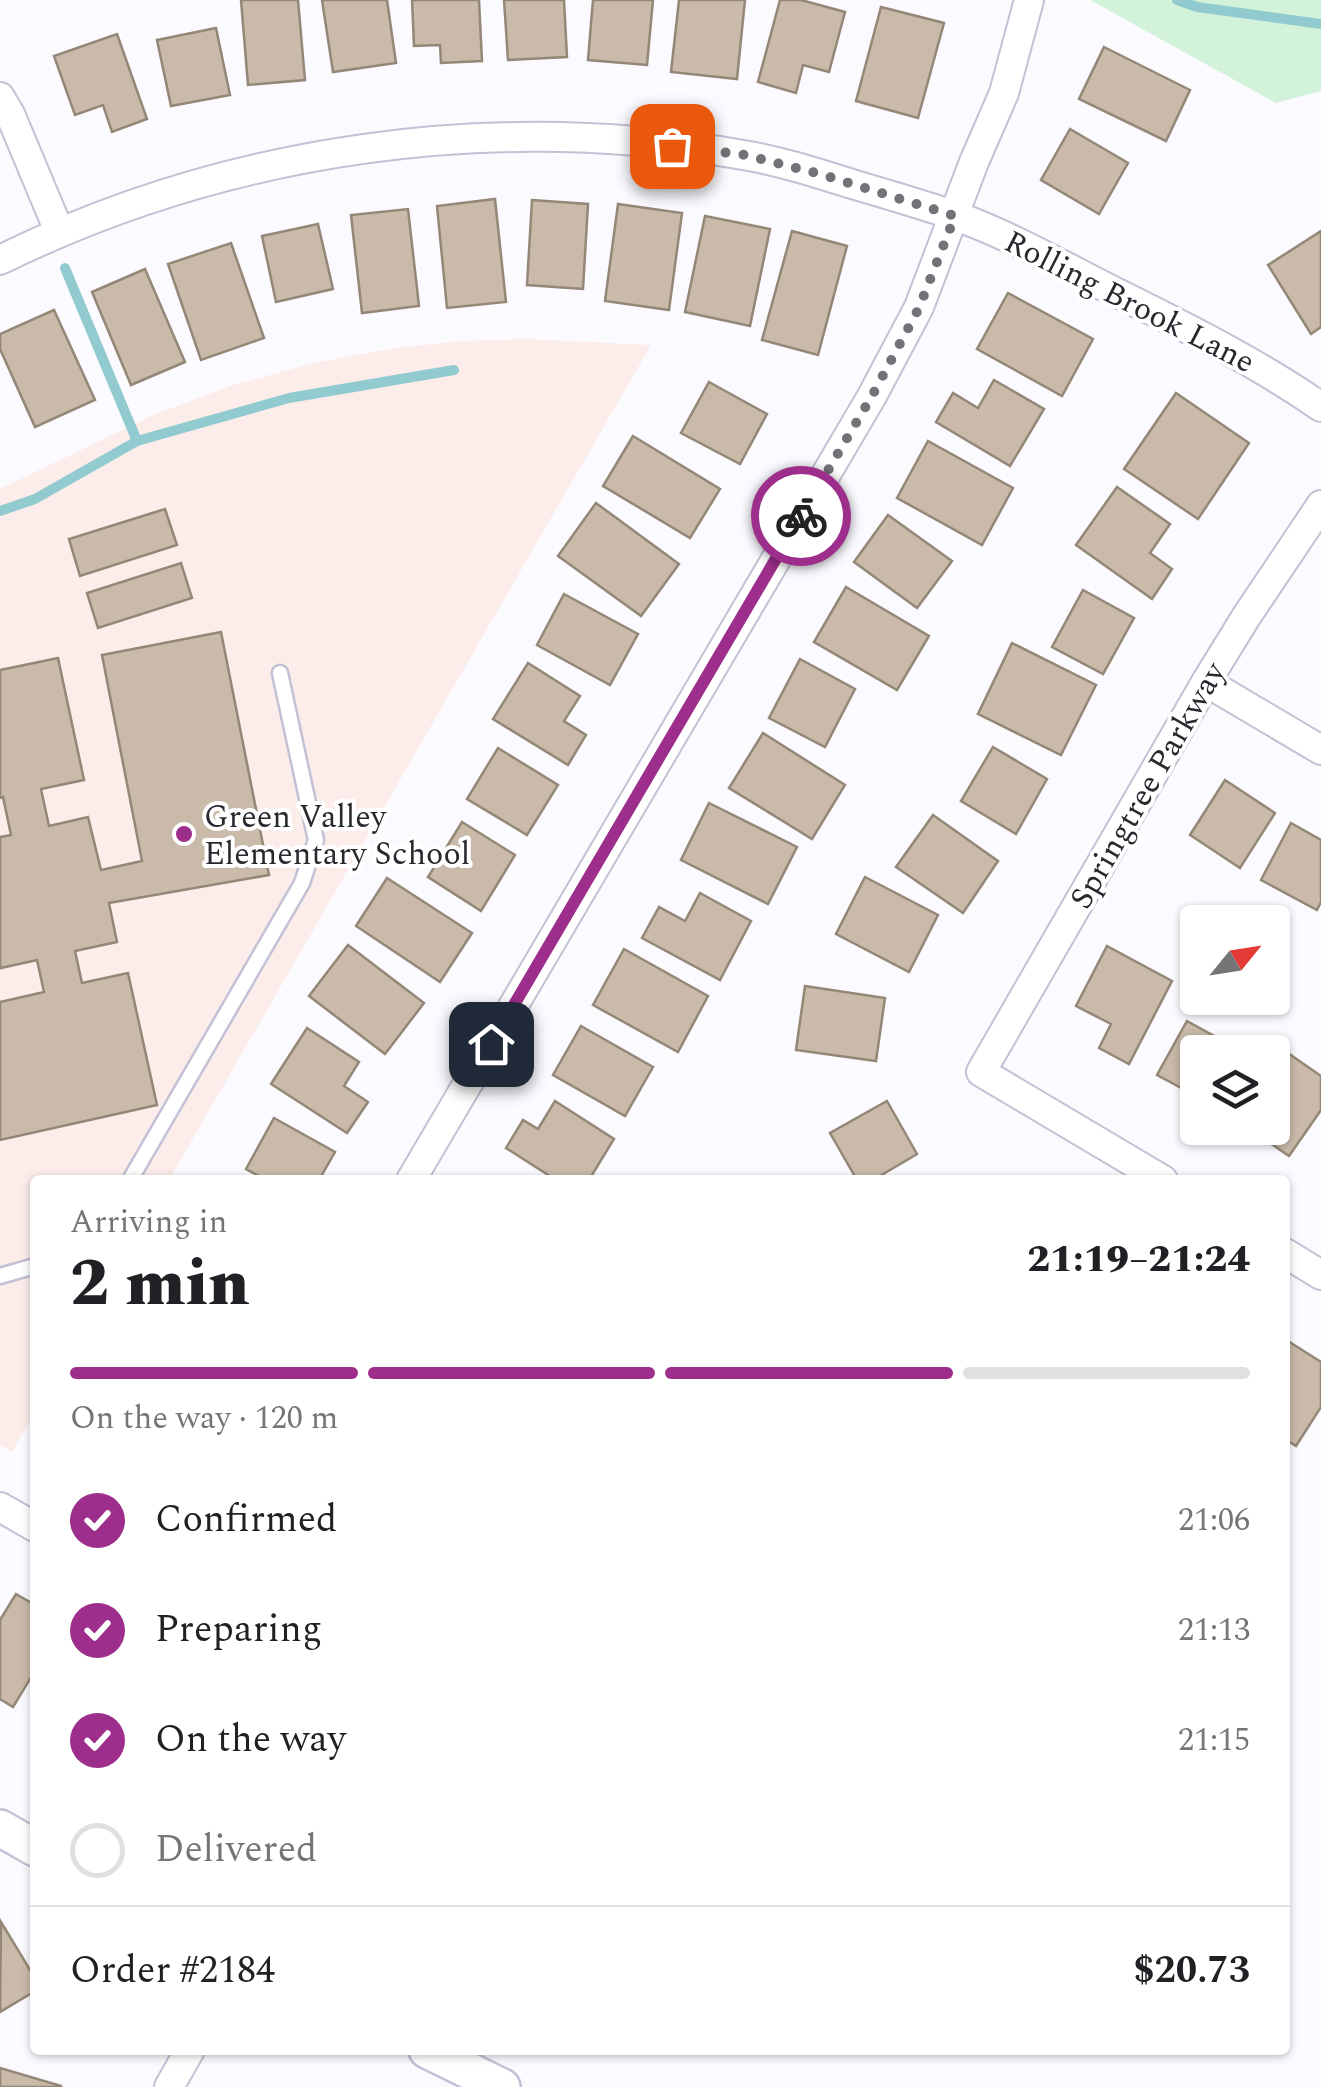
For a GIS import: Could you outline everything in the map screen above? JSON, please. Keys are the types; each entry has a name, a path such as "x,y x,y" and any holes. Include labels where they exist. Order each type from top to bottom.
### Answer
{"street":[{"path":"414,1175 872,396 919,308 1004,93 1030,0"},
{"path":"0,97 59,231"},
{"name":"Rolling Brook Lane","path":"0,260 59,231 171,192 284,162 399,143 542,136 636,141 745,155 955,216 1010,239 1235,352 1321,407"},
{"name":"Springtree Parkway","path":"1155,1175 981,1072 1206,682 1321,505"},
{"path":"1206,682 1321,750"},
{"path":"1290,1256 1321,1274"},
{"path":"0,1506 30,1523"},
{"path":"0,1828 30,1845"},
{"path":"169,2087 187,2055"},
{"path":"437,2055 502,2087"}],"lane":[{"path":"133,1175 302,883 316,840 280,673"},
{"path":"0,1276 30,1267"}],"shaded area":[{"name":"Green Valley Elementary School","path":"527,339 651,345 172,1175 30,1175 30,1421 12,1452 0,1445 0,489 153,415 236,384 318,362 460,341"}],"green space":[{"path":"1090,0 1321,0 1321,91 1276,103"}],"building":[{"path":"241,0 298,0 305,80 248,85"},
{"path":"322,0 387,0 396,63 333,72"},
{"path":"412,0 479,0 482,61 441,63 440,45 414,46"},
{"path":"504,0 564,0 567,57 508,60"},
{"path":"593,0 653,0 647,65 588,60"},
{"path":"679,0 745,0 737,79 671,72"},
{"path":"780,0 801,0 845,12 829,72 803,65 796,93 758,82"},
{"path":"881,7 944,23 918,118 856,101"},
{"path":"216,28 230,95 171,106 157,40"},
{"path":"117,34 147,119 112,132 103,105 75,115 54,56"},
{"path":"1104,47 1190,90 1166,141 1079,99"},
{"path":"1070,129 1128,163 1099,214 1041,180"},
{"path":"495,199 506,302 447,308 437,206"},
{"path":"532,200 588,204 583,289 527,285"},
{"path":"618,204 682,213 669,310 605,301"},
{"path":"408,209 419,306 362,313 351,215"},
{"path":"705,216 770,229 750,326 685,312"},
{"path":"318,224 333,289 276,302 262,236"},
{"path":"792,231 847,246 818,355 762,340"},
{"path":"1321,231 1321,327 1311,334 1268,265"},
{"path":"231,243 264,338 201,360 168,264"},
{"path":"145,269 185,362 131,385 92,292"},
{"path":"1008,293 1093,339 1062,396 977,349"},
{"path":"54,310 95,400 35,427 0,349 0,334"},
{"path":"994,380 1044,409 1010,466 936,422 953,393 978,408"},
{"path":"709,382 767,414 740,464 681,433"},
{"path":"1176,393 1249,443 1198,519 1124,469"},
{"path":"633,436 720,489 690,538 603,486"},
{"path":"928,441 1013,488 982,545 897,498"},
{"path":"1117,487 1170,524 1150,553 1172,569 1152,599 1076,545"},
{"path":"596,503 679,564 641,616 558,556"},
{"path":"165,509 177,545 80,576 69,539"},
{"path":"888,515 952,561 917,608 854,562"},
{"path":"181,563 192,598 98,628 87,593"},
{"path":"846,587 929,636 897,690 814,642"},
{"path":"1083,590 1134,618 1103,674 1052,647"},
{"path":"564,594 638,634 610,685 537,645"},
{"path":"221,632 269,875 109,903 117,942 75,951 82,983 128,973 157,1105 0,1140 0,1002 44,992 37,960 1,968 0,964 0,837 11,835 3,797 0,798 0,670 58,658 84,780 41,789 49,826 88,817 101,870 142,861 102,655"},
{"path":"1012,643 1096,685 1061,755 978,714"},
{"path":"800,659 855,689 825,747 769,718"},
{"path":"528,663 580,696 564,721 586,735 568,765 493,719"},
{"path":"763,733 845,785 812,839 729,788"},
{"path":"993,747 1047,779 1016,834 961,801"},
{"path":"498,748 558,785 527,835 467,799"},
{"path":"1225,780 1275,813 1240,868 1190,835"},
{"path":"709,803 797,847 768,904 681,860"},
{"path":"933,815 998,861 963,913 896,867"},
{"path":"462,822 515,855 481,911 428,877"},
{"path":"1291,823 1321,840 1321,902 1317,910 1261,880"},
{"path":"865,877 938,915 909,972 836,934"},
{"path":"387,878 472,933 440,982 356,926"},
{"path":"700,893 751,921 720,980 642,938 659,907 685,921"},
{"path":"348,945 424,1003 385,1054 309,996"},
{"path":"1107,946 1172,981 1129,1064 1099,1048 1111,1024 1076,1006"},
{"path":"624,949 708,996 678,1052 593,1005"},
{"path":"805,986 885,998 876,1061 796,1050"},
{"path":"1187,1021 1212,1035 1180,1035 1180,1087 1157,1075"},
{"path":"581,1026 653,1067 625,1116 553,1075"},
{"path":"307,1028 359,1062 344,1086 368,1102 347,1133 271,1084"},
{"path":"1290,1054 1321,1076 1321,1110 1289,1156 1273,1145 1290,1145"},
{"path":"555,1101 614,1139 592,1175 548,1175 506,1148 523,1120 538,1129"},
{"path":"887,1101 917,1154 881,1175 854,1175 830,1133"},
{"path":"274,1118 335,1152 322,1175 257,1175 246,1169"},
{"path":"1290,1342 1321,1362 1321,1407 1296,1446 1290,1442"},
{"path":"16,1594 30,1602 30,1679 13,1707 0,1699 0,1620"},
{"path":"1,1922 30,1970 30,1994 0,2012"},
{"path":"0,2068 61,2086 61,2087 0,2087"}],"waterway":[{"path":"1177,0 1197,7 1321,24"},
{"path":"65,268 137,441"},
{"path":"0,511 35,499 137,441 289,398 454,370"}],"way so far":[{"path":"672,146 745,155 955,216 919,308 801,516"}],"place":[{"name":"Green Valley Elementary School","path":"184,834"}],"route":[{"path":"491,1044 801,516"}]}
